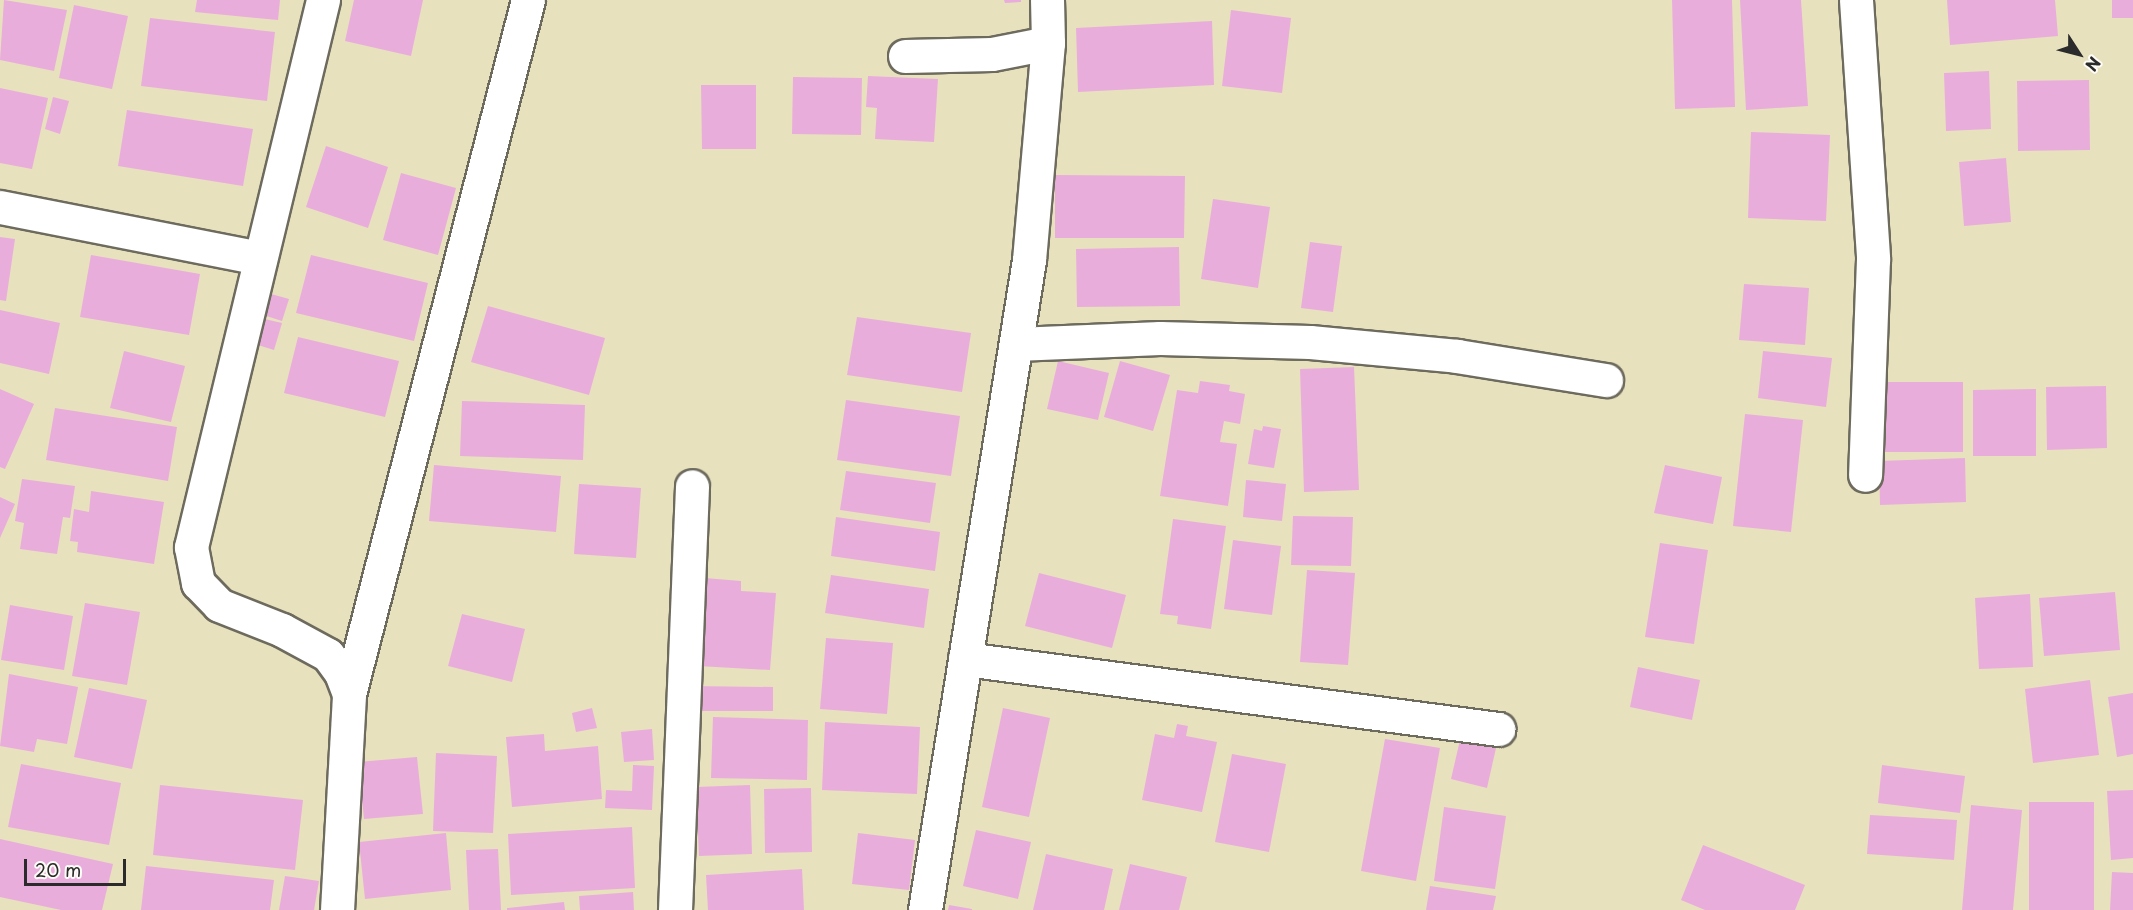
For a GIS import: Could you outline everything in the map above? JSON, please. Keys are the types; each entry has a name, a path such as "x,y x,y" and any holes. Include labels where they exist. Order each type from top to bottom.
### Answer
{"street":[{"path":"323,0 191,547 198,583 219,605 282,630 328,655 341,673 349,694"},
{"path":"337,910 349,694 528,0"},
{"path":"925,910 1029,260 1048,43 1047,0"},
{"path":"1856,0 1873,259 1865,475"},
{"path":"905,56 992,54 1048,43"},
{"path":"0,207 260,258"},
{"path":"1016,344 1160,338 1310,342 1457,356 1606,380"},
{"path":"675,910 692,486"},
{"path":"965,659 1498,729"}],"building":[{"path":"4,0 67,10 54,71 0,60"},
{"path":"197,0 280,0 278,20 195,12"},
{"path":"354,0 423,0 411,56 345,41"},
{"path":"1004,0 1021,0 1021,2 1005,3"},
{"path":"1672,0 1732,0 1735,107 1675,109"},
{"path":"1740,0 1801,0 1808,106 1746,110"},
{"path":"1947,0 2055,0 2058,36 1950,45"},
{"path":"2112,0 2133,0 2133,18 2112,18"},
{"path":"74,5 128,16 112,89 59,78"},
{"path":"1231,10 1291,18 1282,93 1222,86"},
{"path":"150,18 275,32 267,101 141,86"},
{"path":"1212,21 1214,85 1078,92 1076,28"},
{"path":"1989,71 1991,129 1946,131 1944,73"},
{"path":"868,76 938,79 934,142 875,139 877,108 866,107"},
{"path":"793,77 862,78 861,135 792,134"},
{"path":"2089,80 2090,150 2018,151 2017,81"},
{"path":"701,85 756,85 756,149 702,149"},
{"path":"0,88 48,98 32,169 0,163"},
{"path":"53,97 69,101 60,134 45,129"},
{"path":"127,110 253,129 243,186 118,166"},
{"path":"1751,132 1830,135 1826,221 1748,218"},
{"path":"326,146 388,167 368,228 306,207"},
{"path":"2006,158 2011,222 1964,226 1959,162"},
{"path":"401,173 456,188 438,255 383,240"},
{"path":"1055,175 1185,176 1184,238 1055,238"},
{"path":"1213,199 1270,207 1258,288 1201,279"},
{"path":"0,237 15,239 6,301 0,300"},
{"path":"1310,242 1342,246 1333,312 1301,308"},
{"path":"1179,247 1180,306 1077,307 1076,249"},
{"path":"91,255 200,274 189,335 80,317"},
{"path":"311,255 428,283 414,341 296,313"},
{"path":"1744,284 1809,288 1805,345 1739,340"},
{"path":"264,292 289,299 282,321 257,313"},
{"path":"488,306 605,338 589,395 471,362"},
{"path":"0,310 60,323 49,374 0,363"},
{"path":"256,317 282,323 274,350 248,342"},
{"path":"857,317 971,333 962,392 847,375"},
{"path":"298,337 399,361 385,417 284,393"},
{"path":"124,351 185,366 171,422 110,408"},
{"path":"1763,351 1832,358 1826,407 1758,398"},
{"path":"1058,361 1109,373 1098,420 1047,409"},
{"path":"1120,361 1170,375 1153,431 1104,417"},
{"path":"1354,367 1359,490 1304,492 1300,369"},
{"path":"1200,381 1230,385 1229,391 1245,394 1240,424 1224,421 1220,442 1237,444 1228,506 1160,496 1177,390 1198,393"},
{"path":"1878,382 1963,382 1963,452 1878,452"},
{"path":"2106,386 2107,448 2047,450 2046,387"},
{"path":"0,389 34,404 5,469 0,467"},
{"path":"2036,389 2036,456 1973,456 1973,390"},
{"path":"846,400 960,416 951,476 837,460"},
{"path":"462,401 585,405 583,460 460,456"},
{"path":"55,408 177,427 168,481 46,460"},
{"path":"1745,414 1803,420 1791,532 1733,526"},
{"path":"1263,426 1281,429 1274,468 1248,464 1254,429 1262,431"},
{"path":"1965,458 1966,502 1880,505 1879,461"},
{"path":"434,465 561,476 556,532 429,521"},
{"path":"1665,465 1722,477 1713,524 1654,513"},
{"path":"846,471 936,483 930,523 840,510"},
{"path":"22,479 75,486 70,518 63,517 57,554 20,549 24,523 15,521"},
{"path":"1246,480 1286,484 1282,521 1243,517"},
{"path":"579,484 641,488 636,558 574,554"},
{"path":"91,491 164,502 154,564 77,552 78,542 70,541 74,509 89,512"},
{"path":"0,497 15,504 0,538"},
{"path":"1293,516 1353,517 1351,566 1291,565"},
{"path":"836,517 940,532 935,571 831,556"},
{"path":"1173,519 1226,526 1211,629 1177,624 1178,616 1160,614"},
{"path":"1233,540 1281,546 1272,615 1224,609"},
{"path":"1660,543 1708,550 1694,644 1645,637"},
{"path":"1307,570 1355,573 1348,665 1300,662"},
{"path":"1039,573 1126,595 1112,648 1025,626"},
{"path":"831,575 929,589 924,628 825,613"},
{"path":"705,578 741,581 741,591 776,593 770,670 698,666"},
{"path":"2115,592 2120,650 2044,656 2039,598"},
{"path":"2030,594 2033,667 1979,669 1975,598"},
{"path":"85,603 140,612 127,685 72,676"},
{"path":"10,605 73,616 64,670 1,660"},
{"path":"462,614 525,629 512,682 448,666"},
{"path":"826,638 893,643 887,714 820,709"},
{"path":"1638,667 1700,680 1692,720 1630,707"},
{"path":"9,674 78,687 67,744 37,739 34,752 0,746"},
{"path":"2090,680 2099,755 2033,763 2025,689"},
{"path":"691,686 773,687 773,711 691,711"},
{"path":"89,688 147,700 132,769 74,757"},
{"path":"2133,693 2133,754 2117,757 2108,697"},
{"path":"592,708 597,728 576,732 572,713"},
{"path":"1003,708 1050,718 1029,817 982,807"},
{"path":"713,717 808,720 807,780 711,778"},
{"path":"825,722 920,727 917,794 822,790"},
{"path":"1177,724 1188,726 1186,736 1217,742 1202,812 1142,800 1155,734 1174,738"},
{"path":"652,729 654,760 624,762 621,732"},
{"path":"544,734 545,751 598,746 602,799 512,807 506,737"},
{"path":"1385,739 1440,748 1416,881 1361,871"},
{"path":"1460,740 1496,748 1487,788 1451,779"},
{"path":"436,753 497,756 493,833 433,831"},
{"path":"1232,754 1286,764 1269,852 1215,842"},
{"path":"417,757 423,814 364,819 358,762"},
{"path":"21,764 121,783 109,845 8,827"},
{"path":"633,765 654,766 652,810 605,808 606,790 632,791"},
{"path":"1882,765 1965,776 1960,813 1878,803"},
{"path":"160,785 303,800 295,870 153,855"},
{"path":"750,785 752,854 699,856 696,787"},
{"path":"811,788 812,852 765,853 764,789"},
{"path":"2133,790 2133,858 2111,860 2107,791"},
{"path":"2029,802 2094,802 2094,910 2029,910"},
{"path":"1971,805 2022,810 2013,910 1962,910"},
{"path":"1444,807 1506,816 1495,889 1434,881"},
{"path":"1870,815 1957,820 1954,860 1867,854"},
{"path":"632,827 635,888 511,895 508,834"},
{"path":"976,830 1031,842 1018,899 963,886"},
{"path":"446,833 451,890 365,899 359,842"},
{"path":"858,833 915,840 909,890 852,884"},
{"path":"0,839 113,864 102,910 61,910 0,897"},
{"path":"1703,845 1805,885 1795,910 1705,910 1681,900"},
{"path":"498,849 501,910 469,910 466,850"},
{"path":"1046,854 1113,869 1104,910 1033,910"},
{"path":"1130,864 1187,877 1179,910 1119,910"},
{"path":"146,866 274,880 270,910 141,910"},
{"path":"802,869 804,910 708,910 706,875"},
{"path":"2112,872 2133,873 2133,910 2110,910"},
{"path":"285,876 319,881 314,910 279,910"},
{"path":"1430,886 1496,896 1493,910 1426,910"},
{"path":"633,892 634,910 580,910 579,896"},
{"path":"564,902 565,910 507,910 507,908"},
{"path":"949,905 972,909 972,910 948,910"}]}
